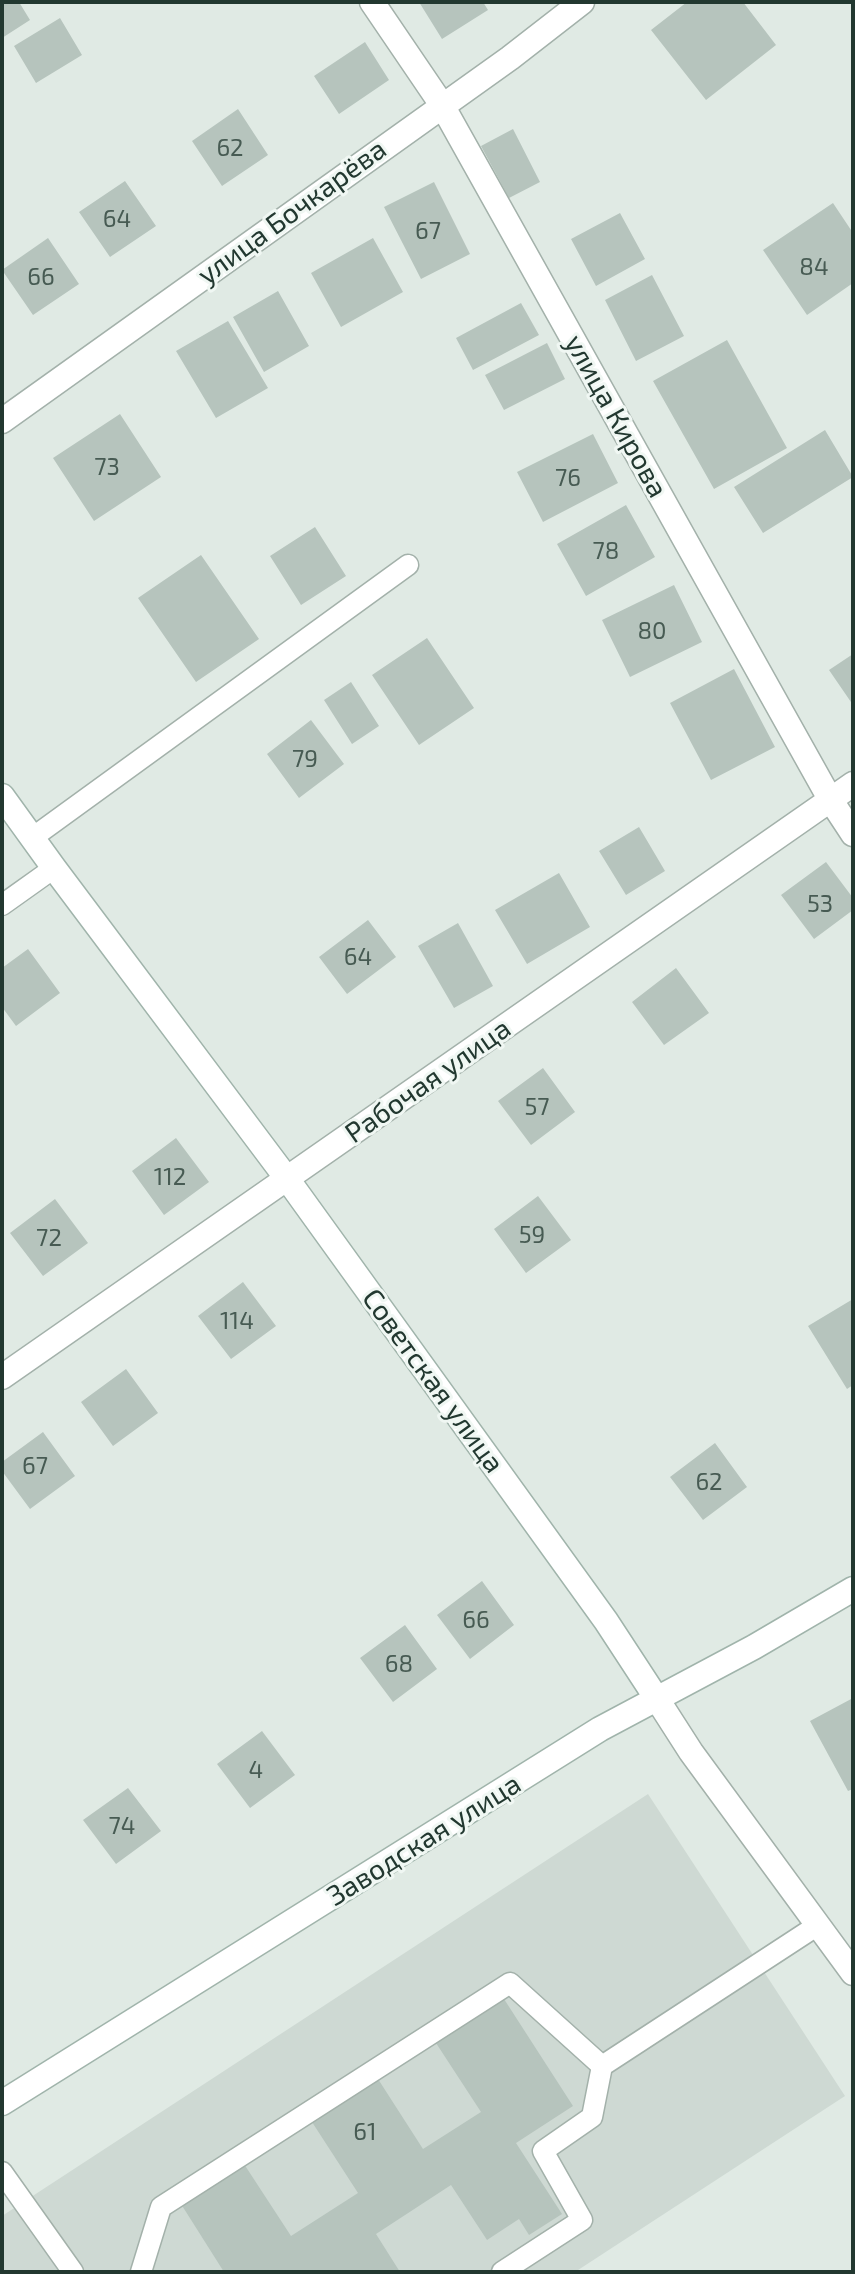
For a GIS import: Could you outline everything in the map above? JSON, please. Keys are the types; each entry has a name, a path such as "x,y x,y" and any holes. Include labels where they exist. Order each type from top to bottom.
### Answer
{"street":[{"name":"улица Кирова","path":"372,2 442,105 830,799 853,834"},
{"name":"улица Бочкарёва","path":"2,421 510,58 582,2"},
{"name":"Рабочая улица","path":"2,1377 853,784"},
{"name":"Советская улица","path":"2,796 288,1180 606,1621 691,1752 818,1925 849,1961"},
{"name":"Заводская улица","path":"2,2103 600,1729 754,1647 853,1589"}],"lane":[{"path":"32,838 408,565"},
{"path":"2,905 54,868"},
{"path":"502,2272 582,2220 543,2151 592,2117 602,2066 818,1925"},
{"path":"141,2272 161,2207 510,1983 602,2066"},
{"path":"2,2172 73,2272"}],"shaded area":[{"path":"648,1794 845,2096 575,2272 2,2272 2,2216"}],"building":[{"path":"2,2 19,2 30,20 2,38"},
{"path":"419,2 483,2 488,10 442,39"},
{"path":"687,2 743,2 776,45 706,100 651,30"},
{"path":"60,18 82,55 36,83 14,46"},
{"path":"365,42 389,80 339,114 314,76"},
{"path":"238,109 268,155 222,186 192,141"},
{"path":"513,129 540,182 509,198 481,146"},
{"path":"125,181 156,226 110,257 79,212"},
{"path":"434,182 470,254 421,279 384,207"},
{"path":"833,203 853,233 853,283 807,315 763,250"},
{"path":"620,213 645,259 596,286 571,239"},
{"path":"48,238 79,284 33,315 2,270"},
{"path":"373,238 403,292 341,327 311,273"},
{"path":"652,275 684,336 636,361 605,300"},
{"path":"278,291 309,346 264,372 233,317"},
{"path":"521,303 539,335 473,370 456,338"},
{"path":"228,321 268,388 216,418 176,351"},
{"path":"727,340 787,448 714,489 653,381"},
{"path":"547,343 565,379 504,410 485,375"},
{"path":"120,414 161,477 94,521 53,458"},
{"path":"825,430 853,477 763,533 734,487"},
{"path":"593,434 618,483 543,522 517,472"},
{"path":"626,505 655,557 586,596 557,544"},
{"path":"315,527 346,576 301,605 270,556"},
{"path":"201,555 259,639 196,682 138,598"},
{"path":"674,585 702,642 630,677 602,620"},
{"path":"427,638 474,708 419,745 372,675"},
{"path":"853,654 853,705 829,670"},
{"path":"734,669 775,747 711,780 670,703"},
{"path":"351,682 379,726 352,744 324,700"},
{"path":"311,720 344,764 299,798 267,754"},
{"path":"639,827 665,871 626,895 599,851"},
{"path":"826,862 853,898 853,910 814,939 781,895"},
{"path":"559,873 590,927 527,964 495,910"},
{"path":"368,920 396,957 347,994 319,957"},
{"path":"458,923 493,986 454,1008 418,946"},
{"path":"28,949 60,993 16,1026 2,1007 2,968"},
{"path":"676,968 709,1013 664,1045 632,1002"},
{"path":"543,1068 575,1112 531,1145 498,1101"},
{"path":"176,1138 209,1182 164,1215 132,1171"},
{"path":"538,1196 571,1240 526,1273 494,1229"},
{"path":"55,1199 88,1243 43,1276 10,1233"},
{"path":"243,1282 276,1326 231,1359 198,1316"},
{"path":"853,1299 853,1385 847,1389 808,1326"},
{"path":"126,1369 158,1413 113,1446 81,1402"},
{"path":"43,1432 75,1476 30,1509 2,1471 2,1462"},
{"path":"715,1443 747,1487 703,1520 670,1477"},
{"path":"482,1581 514,1625 470,1659 437,1615"},
{"path":"405,1625 437,1669 393,1702 360,1658"},
{"path":"853,1698 853,1789 848,1791 810,1721"},
{"path":"262,1731 295,1775 250,1808 217,1764"},
{"path":"128,1788 161,1831 116,1864 83,1820"},
{"path":"504,1999 573,2106 516,2143 562,2214 529,2235 519,2219 487,2240 451,2185 376,2234 400,2272 224,2272 181,2204 244,2164 291,2236 358,2193 312,2122 378,2079 423,2149 481,2112 436,2043"}]}
